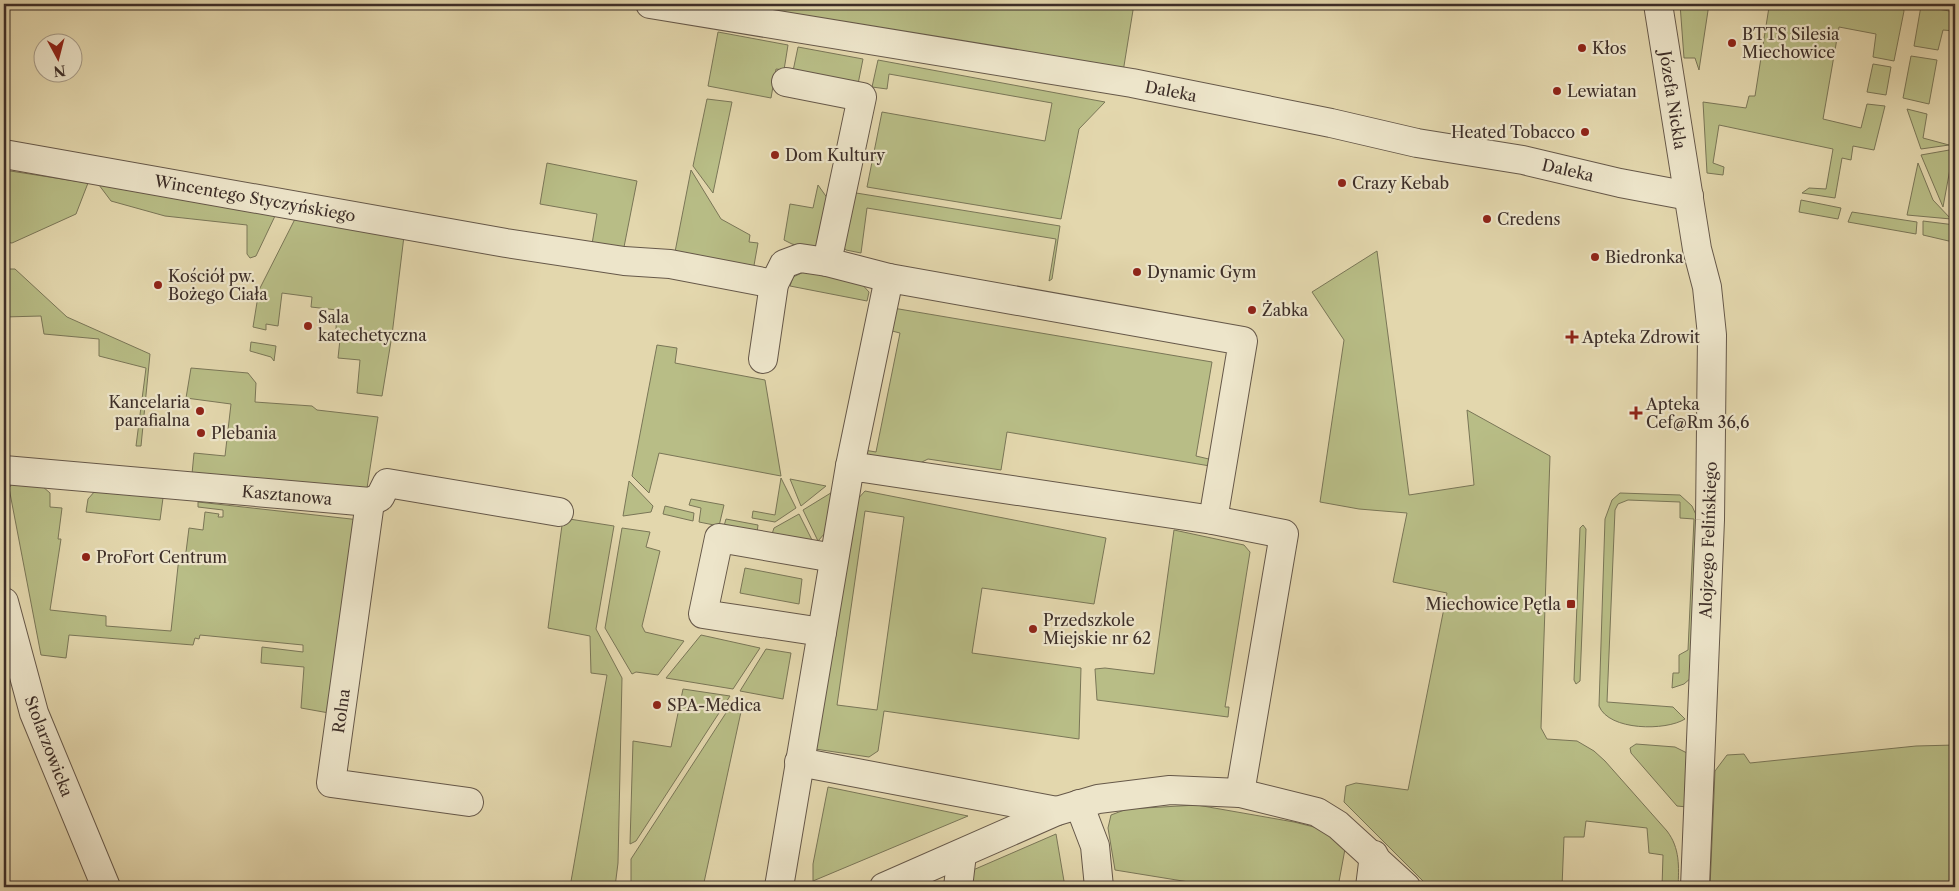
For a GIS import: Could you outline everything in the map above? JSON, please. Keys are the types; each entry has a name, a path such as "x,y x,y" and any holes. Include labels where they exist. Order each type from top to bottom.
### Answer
{"street":[{"name":"Daleka","path":"650,4 1132,83 1331,123 1417,143 1523,160 1620,183 1688,196"},
{"name":"Józefa Nickla","path":"1658,4 1688,196"},
{"path":"786,82 862,97 827,262"},
{"name":"Wincentego Styczyńskiego","path":"4,154 506,243 624,261 670,264 774,284"},
{"name":"Alojzego Felińskiego","path":"1688,196 1706,287 1712,336 1710,520 1695,887"},
{"path":"762,359 774,284 784,264 800,258 827,262 889,278 1243,341 1213,520"},
{"path":"779,887 850,466 889,278"},
{"path":"850,466 1213,520 1284,534 1240,793"},
{"name":"Kasztanowa","path":"4,470 370,502"},
{"path":"370,502 380,497 387,483 559,512"},
{"name":"Rolna","path":"370,502 331,783 469,802"},
{"path":"822,632 703,614 719,538 834,558"},
{"name":"Stolarzowicka","path":"4,602 34,713 106,887"},
{"path":"799,762 1068,808 1095,846 1099,887"},
{"path":"884,887 1068,808 1170,790 1240,793 1317,812 1338,825 1406,887"},
{"path":"958,887 962,854"},
{"path":"1370,887 1374,856"}],"green space":[{"path":"709,4 1134,4 1123,72"},
{"path":"1680,4 1709,4 1699,70 1695,58 1684,58"},
{"path":"1755,4 1902,4 1904,11 1894,61 1873,57 1876,34 1839,27 1823,119 1861,128 1867,104 1885,106 1874,150 1853,146 1851,160 1842,158 1835,198 1802,193 1809,188 1826,189 1833,149 1719,125 1713,163 1724,167 1723,175 1707,173 1703,102 1746,108 1749,96 1755,96 1769,7"},
{"path":"1921,6 1955,12 1955,31 1943,30 1938,50 1914,46"},
{"path":"718,32 788,45 784,70 776,69 771,98 708,86"},
{"path":"798,47 863,59 858,84 793,71"},
{"path":"1911,56 1937,60 1929,104 1903,98"},
{"path":"878,60 1105,102 1079,129 1061,219 867,187 882,112 1045,141 1052,103 889,74 887,89 872,87"},
{"path":"1873,64 1891,67 1886,95 1867,92"},
{"path":"707,99 732,102 713,193 693,166"},
{"path":"1907,109 1927,114 1923,138 1949,145 1921,149"},
{"path":"1955,149 1955,170 1950,169 1943,207 1921,155"},
{"path":"547,163 637,181 624,247 618,251 591,250 597,214 540,204"},
{"path":"1918,163 1933,200 1951,219 1907,215"},
{"path":"4,170 88,183 76,214 12,243 4,242"},
{"path":"691,170 721,219 750,235 749,242 758,243 753,271 674,257"},
{"path":"99,185 275,216 256,256 250,258 247,254 247,225 165,216 111,201"},
{"path":"818,185 833,206 825,243 815,250 784,240 790,204 813,208"},
{"path":"850,192 1060,226 1052,279 1049,281 1056,239 867,208 861,253 846,250 841,244"},
{"path":"1801,200 1841,208 1838,219 1799,212"},
{"path":"1852,212 1917,222 1916,234 1848,222"},
{"path":"295,219 404,236 392,335 382,396 357,393 360,360 338,358 341,330 336,329 337,310 311,307 312,297 282,293 278,326 266,324 266,330 253,327 259,290"},
{"path":"1923,221 1955,225 1953,242 1923,235"},
{"path":"1377,251 1409,495 1474,485 1467,410 1550,456 1541,728 1547,739 1577,741 1594,751 1667,831 1676,851 1678,887 1662,887 1663,855 1649,853 1647,828 1586,821 1584,837 1564,837 1562,887 1429,887 1344,802 1346,786 1356,783 1408,790 1447,593 1393,582 1407,513 1359,509 1320,502 1344,340 1312,292"},
{"path":"4,269 15,269 67,317 150,354 141,446 136,446 146,368 99,356 99,339 44,334 41,316 4,317"},
{"path":"806,271 859,281 869,292 867,301 790,286 793,277"},
{"path":"893,308 1212,362 1196,456 1213,460 1210,466 1007,432 1001,470 928,459 906,470 869,462 864,450 876,452 900,333 888,330"},
{"path":"251,342 276,346 274,361 271,357 250,351"},
{"path":"657,345 677,348 675,363 765,380 781,476 659,453 649,493 632,476"},
{"path":"191,368 248,373 256,383 255,402 312,406 317,410 378,417 367,488 357,491 192,474 194,453 225,456 231,404 186,398"},
{"path":"781,478 796,508 775,522 752,518 753,511 775,515"},
{"path":"790,479 826,486 801,506"},
{"path":"629,481 653,506 651,512 623,516"},
{"path":"12,484 42,486 50,493 50,507 62,508 58,539 61,539 50,610 106,616 106,626 171,631 179,557 186,552 189,528 203,530 205,512 219,514 218,517 223,517 223,510 198,507 198,502 360,520 329,713 301,708 304,667 261,663 262,647 303,652 303,645 200,635 199,639 195,638 193,645 69,635 66,658 41,655 9,488"},
{"path":"95,491 163,498 160,520 86,512 88,499"},
{"path":"834,491 825,533 818,541 803,510"},
{"path":"865,491 1106,538 1094,604 982,588 972,653 1081,668 1079,739 884,711 878,751 869,757 815,749 856,501","holes":["865,511 904,517 877,710 837,705"]},
{"path":"1620,493 1680,495 1692,506 1698,519 1692,677 1684,684 1672,688 1673,673 1679,673 1679,655 1688,650 1694,519 1680,518 1680,502 1628,500 1618,504 1615,510 1607,702 1673,707 1685,719 1665,726 1652,727 1626,724 1614,720 1605,714 1599,706 1605,519 1612,500"},
{"path":"691,499 724,505 719,526 699,522 701,508 689,505"},
{"path":"665,506 694,513 693,521 663,514"},
{"path":"799,514 813,542 771,537 774,528"},
{"path":"563,518 614,526 596,629 622,678 618,863 615,887 570,887 607,675 591,673 590,636 548,628"},
{"path":"726,519 758,525 757,533 724,526"},
{"path":"1583,525 1586,529 1580,681 1576,684 1574,680 1580,528"},
{"path":"622,528 650,532 646,547 660,551 642,626 645,632 684,641 658,675 636,672 632,674 605,628"},
{"path":"1174,530 1244,545 1250,552 1225,707 1229,707 1228,717 1097,700 1095,669 1105,668 1154,674"},
{"path":"745,568 802,579 799,604 740,593"},
{"path":"701,635 760,648 733,689 666,678"},
{"path":"766,649 791,653 783,699 740,691"},
{"path":"683,689 730,696 636,841 630,844 633,741 671,747"},
{"path":"737,696 744,698 703,887 631,887 631,859"},
{"path":"1636,744 1675,747 1687,753 1687,807 1677,806 1631,753 1630,748"},
{"path":"1955,745 1955,887 1710,887 1715,771 1727,755 1744,754 1750,763 1916,746"},
{"path":"828,787 968,816 813,881 813,864"},
{"path":"1197,805 1294,822 1322,829 1345,849 1338,887 1195,887 1195,883 1115,870 1108,828 1111,815 1127,809"},
{"path":"1056,834 1065,887 970,887 973,870"}],"place":[{"name":"BTTS Silesia Miechowice","path":"1732,43"},
{"name":"Kłos","path":"1582,48"},
{"name":"Lewiatan","path":"1557,91"},
{"name":"Heated Tobacco","path":"1585,132"},
{"name":"Dom Kultury","path":"775,155"},
{"name":"Crazy Kebab","path":"1342,183"},
{"name":"Credens","path":"1487,219"},
{"name":"Biedronka","path":"1595,257"},
{"name":"Dynamic Gym","path":"1137,272"},
{"name":"Kościół pw. Bożego Ciała","path":"158,285"},
{"name":"Żabka","path":"1252,310"},
{"name":"Sala katechetyczna","path":"308,326"},
{"name":"Apteka Zdrowit","path":"1572,337"},
{"name":"Kancelaria parafialna","path":"200,411"},
{"name":"Apteka Cef@Rm 36,6","path":"1636,413"},
{"name":"Plebania","path":"201,433"},
{"name":"ProFort Centrum","path":"86,557"},
{"name":"Miechowice Pętla","path":"1571,604"},
{"name":"Przedszkole Miejskie nr 62","path":"1033,629"},
{"name":"SPA-Medica","path":"657,705"}]}
